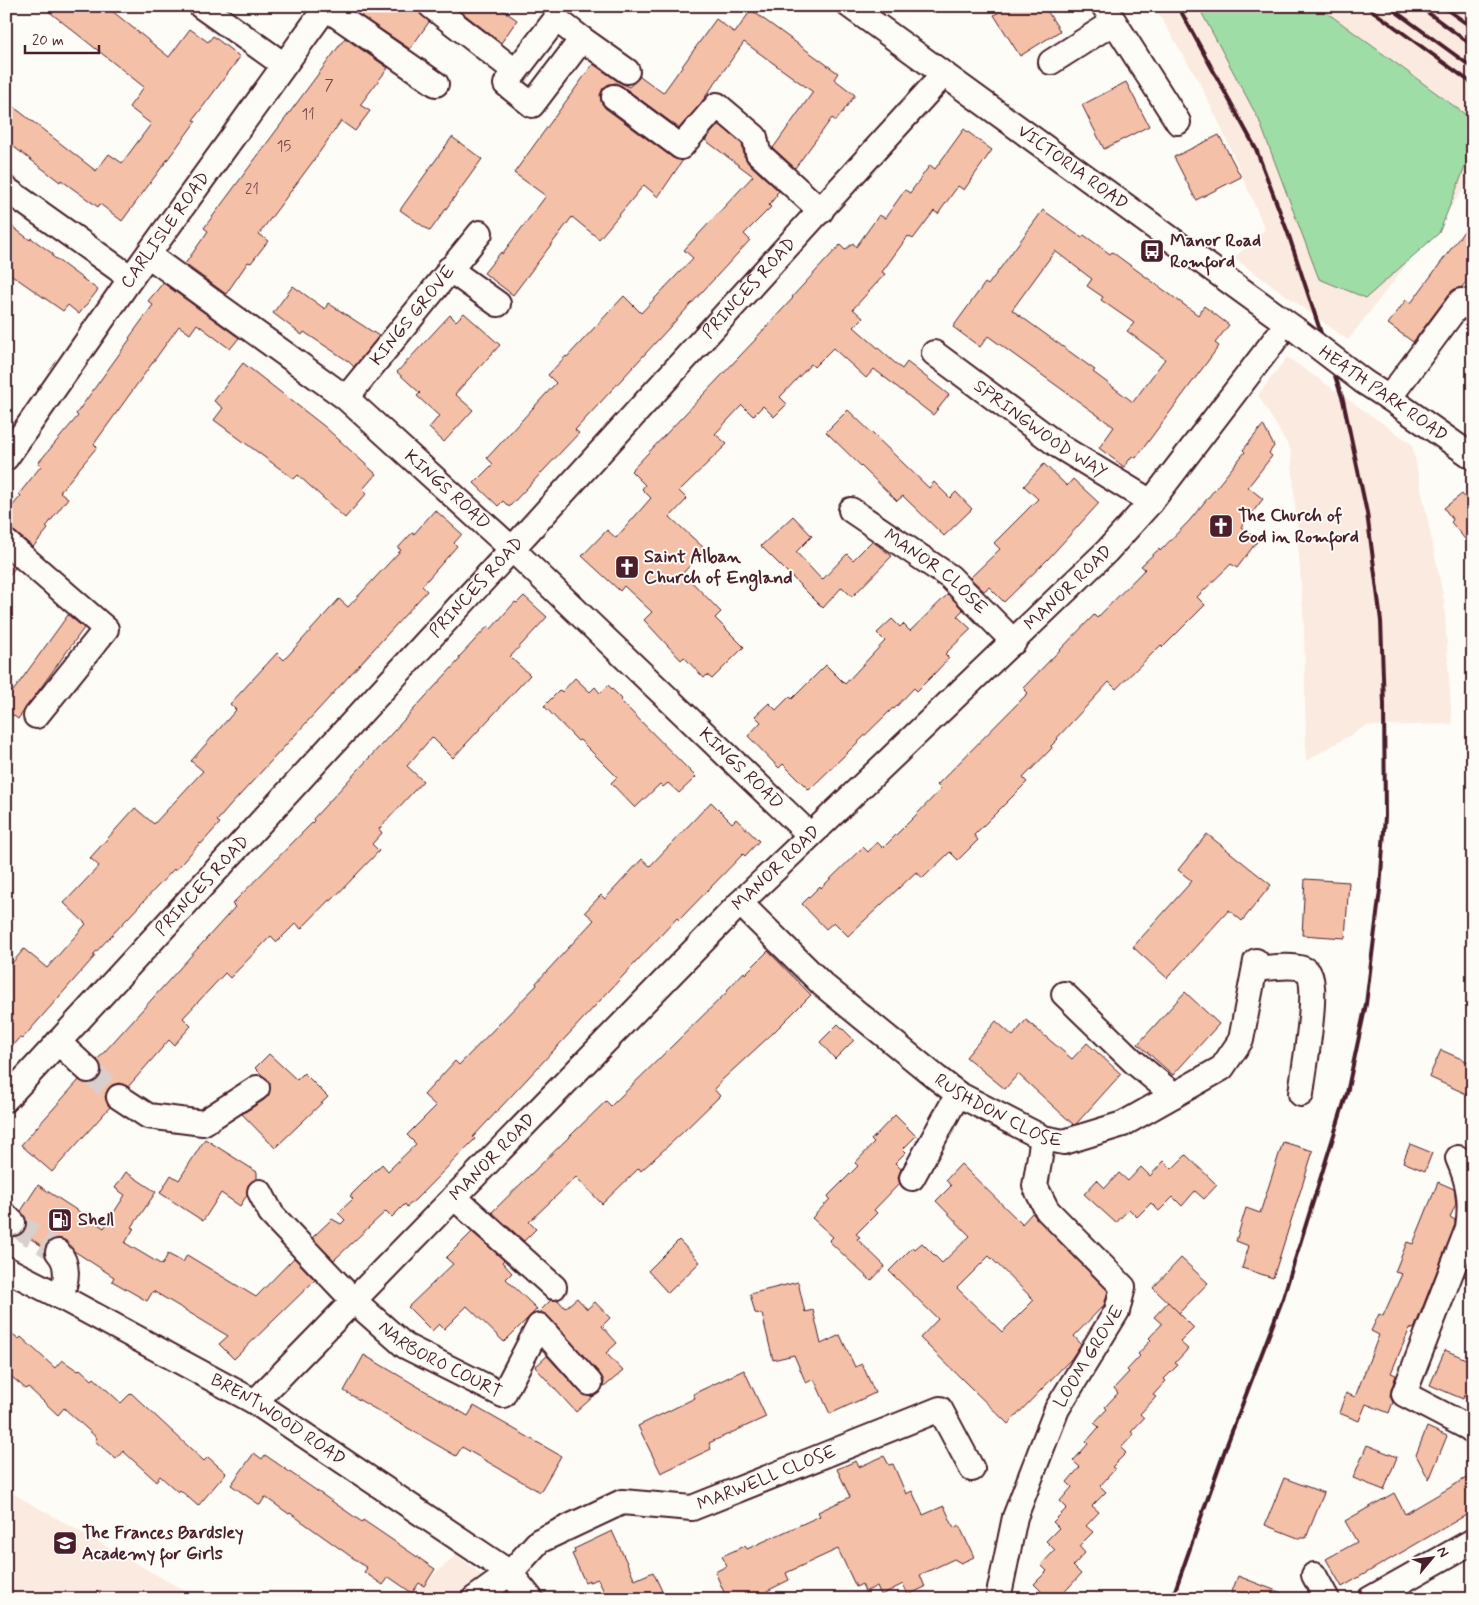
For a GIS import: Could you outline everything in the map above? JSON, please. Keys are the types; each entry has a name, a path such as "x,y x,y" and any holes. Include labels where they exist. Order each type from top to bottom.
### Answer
{"street":[{"path":"201,6 284,65"},
{"path":"431,6 515,71"},
{"name":"VICTORIA ROAD","path":"850,6 1291,327"},
{"path":"327,7 436,84"},
{"name":"CARLISLE ROAD","path":"6,458 131,278 327,7"},
{"path":"1051,62 1109,14 1178,122"},
{"path":"582,39 532,105 506,84 556,18 628,71"},
{"name":"PRINCES ROAD","path":"6,1099 512,549 944,74"},
{"path":"614,97 681,147 717,105 755,137 758,154 821,211"},
{"path":"6,189 131,278"},
{"name":"KINGS GROVE","path":"346,398 480,233"},
{"name":"KINGS ROAD","path":"148,255 346,398 512,549 810,835"},
{"path":"449,269 498,304"},
{"path":"1389,398 1462,301 1473,310"},
{"name":"HEATH PARK ROAD","path":"1291,327 1364,382 1473,457"},
{"name":"MANOR ROAD","path":"254,1402 740,903 1107,551 1151,502 1291,327"},
{"name":"SPRINGWOOD WAY","path":"934,353 1059,446 1151,502"},
{"name":"MANOR CLOSE","path":"851,510 950,577 1014,642"},
{"path":"6,542 106,628 36,716"},
{"name":"RUSHDON CLOSE","path":"740,903 823,985 936,1078 958,1094 1042,1138 1064,1142 1123,1124 1222,1068 1241,1040 1255,965 1303,969 1309,973 1312,981 1312,1003 1301,1094"},
{"path":"1064,994 1133,1061 1174,1095"},
{"path":"58,1042 88,1070"},
{"path":"119,1097 148,1116 203,1123 257,1088"},
{"path":"912,1178 958,1094"},
{"name":"LOOM GROVE","path":"998,1599 1015,1517 1057,1409 1117,1311 1122,1287 1047,1210 1035,1186 1042,1138"},
{"path":"1458,1158 1466,1177 1470,1195 1471,1210 1468,1228 1404,1394 1470,1428 1473,1432"},
{"path":"260,1192 272,1215 353,1300"},
{"path":"454,1197 554,1287"},
{"path":"58,1252 63,1257 67,1272 61,1297"},
{"name":"BRENTWOOD ROAD","path":"6,1269 254,1402 510,1573 531,1599"},
{"name":"NARBORO COURT","path":"353,1300 405,1346 503,1396 539,1326 590,1383"},
{"name":"MARWELL CLOSE","path":"510,1573 539,1541 622,1502 692,1508 940,1408 972,1469"},
{"path":"1370,1599 1473,1541"},
{"path":"474,1599 510,1573"},
{"path":"1314,1575 1327,1599"}],"shaded area":[{"path":"1154,6 1473,6 1473,178 1348,340 1234,258 1265,229 1221,127 1197,78"},
{"path":"1287,357 1412,444 1444,600 1452,724 1366,726 1306,761 1304,624 1291,450 1258,395"},
{"name":"The Frances Bardsley Academy for Girls","path":"6,1490 51,1515 199,1599 6,1599"},
{"path":"457,1555 495,1586 478,1599 405,1599"}],"green space":[{"path":"1198,6 1318,6 1473,120 1473,147 1439,233 1366,298 1319,279 1259,120"}],"building":[{"path":"42,6 106,6 169,57 190,29 208,42 213,36 240,57 193,120 196,121 122,221 100,204 98,207 61,180 60,182 6,141 6,101 96,171 109,154 122,163 151,124 129,107 144,87"},
{"path":"368,6 418,6 419,12 429,22 410,49 361,16"},
{"path":"454,6 497,6 517,20 501,43"},
{"path":"1009,6 1044,6 1060,31 1020,56 994,15"},
{"path":"751,10 838,73 834,79 855,95 836,121 832,118 795,168 773,148 813,92 744,42 698,107 679,128 622,86 616,83 609,84 603,88 600,95 601,102 605,108 673,158 683,160 658,197 644,185 599,239 572,217 513,295 484,273 501,252 502,254 546,196 514,173 593,64 629,87 640,76 663,93 716,19 735,33"},
{"path":"345,38 388,68 360,105 370,111 355,131 341,121 259,234 268,241 251,263 248,262 226,294 185,264 208,231 204,228"},
{"path":"1126,82 1149,126 1104,149 1082,105"},
{"path":"719,124 742,144 744,156 748,163 779,191 769,205 771,207 744,234 750,240 575,430 579,433 509,507 503,501 498,506 474,483 493,464 487,458 556,383 548,375 624,296 641,313 693,258 684,250 753,176 705,140"},
{"path":"964,129 992,150 964,190 958,186 938,214 934,211 913,239 908,236 882,272 885,274 853,309 863,318 854,327 902,369 907,362 949,395 933,415 874,369 866,378 833,348 814,367 811,364 780,397 787,404 774,417 763,406 753,416 742,405 715,434 727,444 679,491 687,499 670,517 705,549 683,573 721,612 715,618 744,647 712,679 707,675 704,678 684,657 681,660 644,620 652,612 624,586 620,591 582,556 607,530 616,538 651,498 642,489 645,485 631,471 756,339 840,245 845,250 853,243 856,247 879,215 885,218 905,190 910,193 930,165 935,169"},
{"path":"1219,135 1241,177 1196,200 1174,157"},
{"path":"452,137 482,159 430,231 400,210"},
{"path":"1043,210 1082,238 1084,235 1110,254 1112,252 1198,315 1204,306 1229,325 1215,343 1219,346 1136,458 1132,456 1124,467 1099,448 1114,427 988,336 980,347 953,327 985,283 988,285","holes":["1055,251 1092,279 1087,286 1103,297 1101,300 1134,323 1127,331 1165,359 1133,402 1093,372 1095,370 1012,310"]},
{"path":"1473,219 1473,273 1462,287 1450,293 1413,342 1388,324 1406,300 1411,303"},
{"path":"6,222 53,254 52,256 98,290 79,314 68,305 63,311 6,271"},
{"path":"163,283 239,338 230,349 197,324 190,334 179,326 94,444 97,447 60,492 68,498 46,527 48,529 33,547 15,532 6,529 6,513 21,496 19,494 41,466 38,463 78,416 76,414 153,305 148,301"},
{"path":"293,286 325,309 328,303 379,336 354,367 304,332 302,335 273,313"},
{"path":"464,313 500,345 455,394 473,410 444,442 429,428 439,416 417,396 420,393 397,372 450,315 456,321"},
{"path":"243,363 324,426 376,474 363,489 367,493 345,518 298,475 294,479 214,420 223,408 214,401"},
{"path":"848,410 929,488 934,482 950,498 956,492 972,509 944,536 903,496 897,501 826,432"},
{"path":"1263,425 1274,446 1269,453 1272,456 1248,487 1263,499 1241,527 1258,540 1237,568 1231,564 1197,597 1205,605 1163,647 1161,645 1116,689 1109,682 1057,738 1051,746 1052,748 1023,778 1027,782 974,835 978,840 958,860 950,852 923,878 916,872 848,936 834,922 826,929 802,904 863,847 868,852 877,842 883,848 941,789 937,785 1028,693 1023,688 1094,615 1097,618 1145,569 1141,566 1159,549 1160,551 1190,520 1245,452 1243,450"},
{"path":"1044,464 1067,486 1073,479 1099,503 1048,559 1004,602 989,587 984,591 970,578 1000,549 994,543 1038,499 1024,486"},
{"path":"1462,494 1471,505 1473,504 1473,549 1451,522 1453,520 1444,508"},
{"path":"435,510 462,534 454,543 457,546 422,586 427,591 229,807 217,821 220,823 201,844 175,871 174,869 93,955 95,956 22,1039 19,1038 6,1053 6,970 24,949 47,968 86,924 64,903 99,866 90,858 135,808 154,824 203,771 191,761 236,710 230,704 277,653 284,660 339,599 348,607 401,550 398,548 412,533 414,534"},
{"path":"793,516 812,536 796,552 822,580 847,554 853,560 872,541 892,556 852,597 842,587 823,608 761,546"},
{"path":"6,560 15,568 6,579"},
{"path":"948,594 963,610 957,616 971,629 945,654 949,658 917,691 914,688 809,790 783,764 779,768 748,736 761,722 755,716 769,703 776,710 790,696 792,699 826,665 845,684 885,641 877,633 892,619 900,627 903,624 910,631"},
{"path":"524,596 547,617 510,657 530,675 453,758 432,737 407,766 423,781 379,829 382,833 372,844 379,851 301,929 296,923 277,942 271,936 230,978 225,973 183,1018 191,1026 174,1045 169,1040 128,1087 119,1083 112,1085 108,1089 105,1097 110,1107 52,1172 21,1145 79,1080 84,1083 92,1083 98,1079 101,1074 101,1066 97,1060 235,907 232,904 314,821 313,819 488,626 491,629 515,602 517,603"},
{"path":"68,615 84,628 18,719 6,710 6,701"},
{"path":"575,678 590,692 595,687 600,693 608,685 622,699 620,700 696,777 679,793 668,783 663,787 660,784 635,808 611,783 617,777 544,706 560,690 562,692"},
{"path":"711,802 732,823 736,819 759,841 745,856 743,854 679,920 677,918 473,1137 475,1139 416,1199 407,1207 405,1204 392,1217 386,1211 334,1260 312,1238 332,1219 341,1224 345,1220 338,1213 353,1199 350,1196 382,1164 388,1171 416,1144 407,1135 436,1106 424,1095 455,1061 459,1065 537,985 536,983 594,920 585,912 601,895 605,899 642,859 650,866"},
{"path":"1207,834 1271,885 1242,921 1229,910 1167,978 1133,947 1192,881 1178,870"},
{"path":"1305,879 1349,882 1345,938 1302,935"},
{"path":"768,951 811,995 723,1079 714,1089 720,1096 683,1132 641,1171 639,1168 602,1204 576,1177 529,1222 536,1229 524,1241 492,1212 606,1101 611,1106 728,991 744,972 745,974"},
{"path":"1185,992 1219,1024 1173,1075 1138,1044"},
{"path":"1026,1020 1072,1059 1087,1043 1121,1074 1074,1125 1018,1074 1005,1089 966,1057 996,1021 1013,1036"},
{"path":"838,1024 854,1040 835,1059 820,1042"},
{"path":"1441,1050 1473,1064 1473,1097 1429,1077"},
{"path":"269,1054 297,1080 304,1073 328,1097 275,1148 242,1114 264,1100 269,1094 270,1083 255,1068"},
{"path":"895,1115 916,1136 903,1149 906,1152 895,1163 901,1169 898,1178 900,1183 874,1210 877,1213 856,1234 860,1237 857,1239 885,1266 871,1281 829,1241 833,1237 812,1218 830,1199 828,1196 858,1166 855,1163 874,1143 871,1140"},
{"path":"205,1139 257,1172 257,1179 248,1185 247,1195 240,1206 221,1193 203,1221 160,1193 171,1175 179,1180"},
{"path":"1283,1142 1313,1151 1273,1278 1242,1268 1249,1246 1236,1241 1246,1208 1260,1213"},
{"path":"1410,1144 1432,1153 1425,1171 1403,1162"},
{"path":"1186,1155 1217,1185 1204,1199 1195,1191 1182,1206 1173,1197 1159,1211 1151,1203 1137,1217 1129,1209 1116,1223 1084,1194 1097,1180 1105,1188 1119,1173 1128,1181 1141,1167 1150,1176 1164,1161 1172,1169"},
{"path":"961,1164 1022,1224 1032,1213 1108,1291 1104,1305 1074,1336 1081,1344 1071,1359 1008,1424 920,1338 938,1319 889,1271 913,1247 915,1249 922,1243 942,1263 970,1236 936,1201 951,1186 946,1180","holes":["989,1256 1034,1300 1002,1332 957,1288"]},
{"path":"126,1172 156,1192 132,1227 134,1228 125,1243 162,1265 168,1254 183,1262 187,1255 256,1297 294,1258 315,1280 234,1359 219,1344 228,1336 185,1310 153,1291 147,1301 112,1281 114,1277 74,1251 64,1240 57,1238 50,1241 45,1248 22,1233 26,1227 26,1220 21,1211 38,1185 104,1228 125,1195 115,1188"},
{"path":"1438,1182 1454,1189 1456,1204 1450,1217 1455,1220 1455,1225 1414,1329 1410,1328 1391,1373 1396,1375 1391,1390 1390,1396 1393,1402 1389,1413 1366,1404 1359,1421 1339,1413 1346,1393 1355,1397 1379,1335 1371,1331 1379,1314 1383,1316 1402,1274 1395,1272 1407,1242 1413,1244"},
{"path":"472,1232 504,1260 502,1262 512,1273 506,1279 537,1309 504,1342 467,1306 444,1329 439,1324 432,1331 408,1307 453,1264 446,1258"},
{"path":"679,1240 700,1262 668,1293 648,1271"},
{"path":"1473,1254 1473,1280 1464,1276"},
{"path":"1181,1258 1208,1283 1179,1313 1153,1288"},
{"path":"798,1282 805,1312 813,1310 821,1344 840,1335 855,1367 862,1364 875,1393 830,1414 814,1379 806,1383 794,1355 773,1360 762,1314 755,1313 750,1294"},
{"path":"577,1298 587,1309 595,1302 610,1318 602,1326 617,1343 606,1353 623,1371 603,1388 604,1381 600,1374 549,1317 540,1311 551,1300 558,1300 565,1308"},
{"path":"1168,1302 1194,1328 1180,1342 1188,1349 1175,1363 1178,1365 1164,1379 1166,1381 1153,1395 1156,1397 1140,1414 1144,1418 1131,1432 1134,1434 1121,1448 1126,1453 1112,1467 1115,1469 1100,1486 1106,1492 1092,1506 1099,1512 1086,1526 1093,1532 1079,1546 1085,1553 1073,1566 1081,1574 1058,1599 1049,1599 1034,1584 1047,1571 1041,1565 1055,1550 1046,1541 1059,1528 1053,1522 1067,1508 1060,1501 1072,1487 1067,1482 1080,1467 1073,1461 1088,1444 1086,1442 1099,1427 1094,1423 1118,1393 1114,1388 1129,1372 1127,1370 1140,1356 1138,1354 1151,1340 1149,1338 1162,1324 1154,1317"},
{"path":"6,1329 19,1339 21,1337 55,1368 62,1360 78,1371 80,1369 92,1380 94,1378 121,1403 131,1393 204,1461 208,1457 226,1473 198,1506 160,1476 156,1481 123,1451 116,1459 95,1441 97,1438 64,1408 58,1415 28,1387 26,1389 6,1372"},
{"path":"1445,1350 1473,1362 1473,1409 1464,1395 1463,1399 1430,1385"},
{"path":"364,1355 468,1416 474,1406 561,1456 540,1492 462,1447 456,1456 344,1391"},
{"path":"547,1356 580,1392 586,1396 594,1396 576,1412 535,1367"},
{"path":"744,1370 766,1417 709,1443 711,1449 661,1473 638,1426 695,1398 693,1394"},
{"path":"1427,1427 1447,1436 1429,1480 1416,1455"},
{"path":"1367,1445 1397,1457 1384,1490 1353,1478"},
{"path":"254,1453 262,1459 265,1455 362,1522 363,1520 435,1569 424,1586 419,1583 412,1593 389,1577 383,1585 364,1572 367,1568 290,1513 265,1497 260,1505 231,1485"},
{"path":"884,1456 889,1465 893,1464 906,1494 912,1491 923,1515 944,1506 954,1528 959,1525 974,1557 961,1563 954,1559 920,1575 925,1587 908,1595 903,1584 881,1595 877,1586 865,1592 862,1584 856,1587 838,1549 786,1573 789,1580 751,1599 727,1599 715,1572 727,1566 722,1556 745,1546 747,1549 820,1516 818,1512 850,1497 837,1469 856,1461 859,1467"},
{"path":"1473,1474 1473,1511 1342,1587 1326,1559 1357,1542 1345,1521 1394,1493 1405,1514"},
{"path":"1284,1478 1324,1493 1306,1538 1298,1538 1265,1525"},
{"path":"612,1531 635,1580 653,1572 662,1591 644,1599 596,1599 605,1594 598,1579 585,1582 572,1554 575,1553 574,1549"},
{"path":"1238,1576 1292,1597 1291,1599 1229,1599"}],"tunnel":[{"path":"88,1070 119,1097"},
{"path":"13,1223 58,1252"}],"railway":[{"path":"1172,1599 1226,1447 1283,1298 1347,1093 1366,1004 1380,890 1385,816 1381,621 1367,513 1343,400 1288,233 1256,149 1178,6"},
{"path":"1366,6 1473,84"},
{"path":"1388,6 1473,68"},
{"path":"1419,6 1473,46"},
{"path":"1442,6 1473,28"}],"place":[{"name":"Manor Road Romford","path":"1152,251"},
{"name":"The Church of God in Romford","path":"1221,526"},
{"name":"Saint Alban Church of England","path":"627,567"},
{"name":"Shell","path":"60,1220"},
{"name":"The Frances Bardsley Academy for Girls","path":"65,1543"}]}
